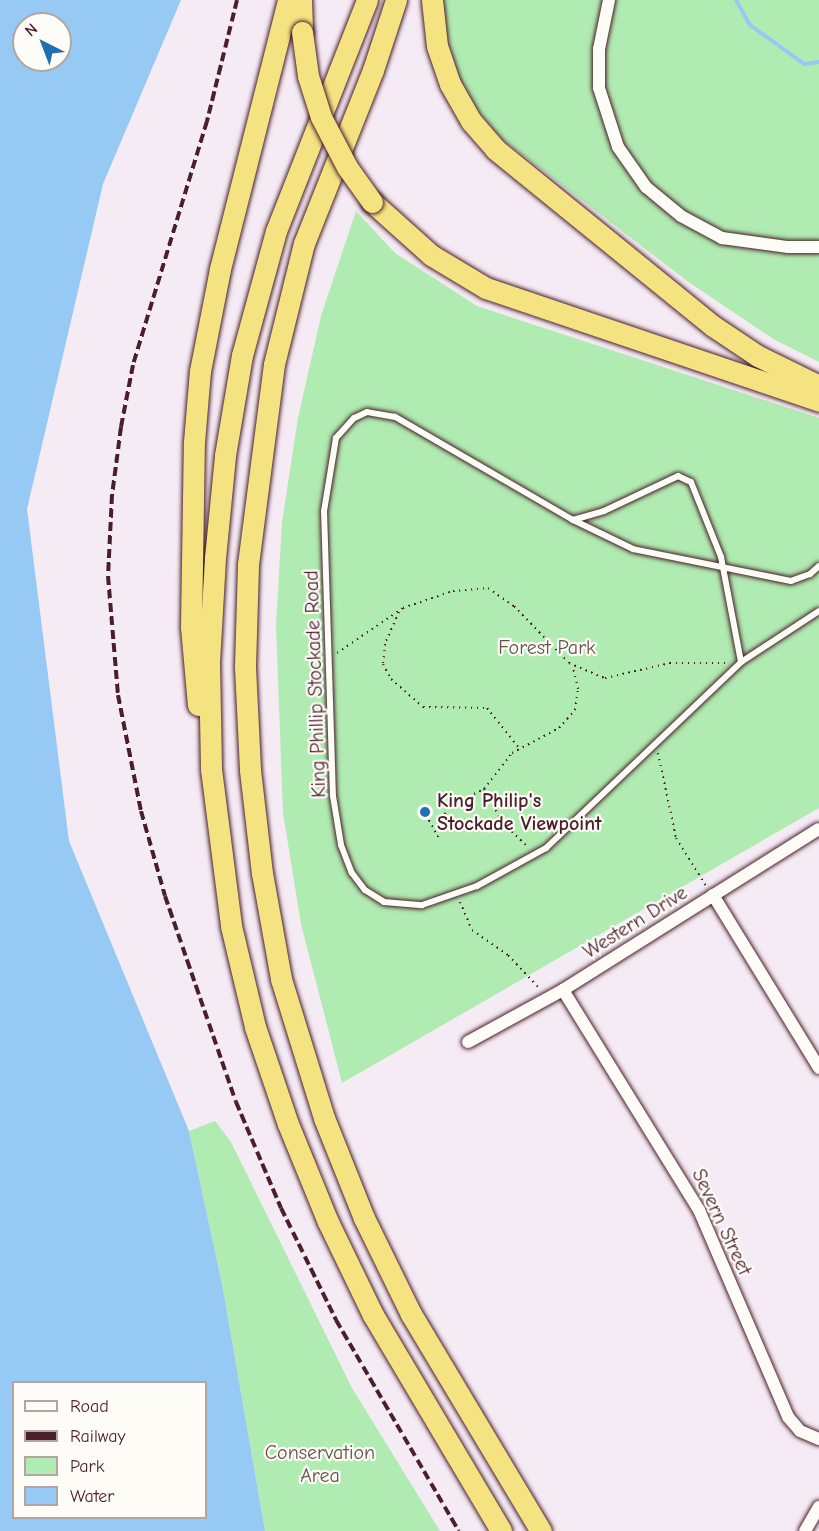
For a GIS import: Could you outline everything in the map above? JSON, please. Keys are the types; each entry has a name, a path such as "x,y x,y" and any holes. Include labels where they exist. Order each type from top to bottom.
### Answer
{"highway":[{"path":"288,0 218,277 198,395 191,636 199,713 211,769 231,926 255,1027 288,1124 332,1231 373,1315 501,1531"},
{"path":"301,0 302,32 308,76 321,117 347,167 372,202 431,255 486,288 819,401"},
{"path":"211,769 209,663 214,558 225,456 242,355 276,231 367,0"},
{"path":"396,0 373,70 310,227 290,290 274,364 248,565 246,667 250,770 262,873 281,979 308,1072 332,1138 411,1314 541,1531"},
{"path":"432,0 437,46 450,84 471,121 504,159 712,326 758,356 819,386"}],"street":[{"path":"609,0 602,25 597,77 618,147 641,180 681,216 722,238 819,247"},
{"name":"Western Drive","path":"468,1042 563,990 819,829"},
{"path":"713,895 819,1068"},
{"name":"Severn Street","path":"563,990 695,1204 788,1417 800,1431 819,1439"},
{"path":"805,1531 819,1507"}],"lane":[{"name":"King Phillip Stockade Road","path":"819,566 810,574 791,581 723,570 633,549 573,520 394,417 377,412 359,415 336,438 326,493 327,659 333,796 341,844 352,873 373,897 398,906 422,905 456,894 546,848 741,662 819,611"},
{"path":"573,520 604,511 678,476 692,482 723,570 741,662"}],"path":[{"path":"327,659 399,611 453,591 488,588 514,606 573,665 605,678 670,663 741,662"},
{"path":"399,611 385,644 383,664 391,679 423,707 487,708 520,748"},
{"path":"426,815 438,837 447,807 484,789 492,774 520,748 559,728 575,710 578,689 573,665"},
{"path":"655,744 681,850 713,895"},
{"path":"484,789 503,823 533,855"},
{"path":"456,894 472,930 508,955 531,982 550,996"}],"green space":[{"path":"443,0 819,0 819,362 775,340 687,281 502,139 476,108 457,73 446,34"},
{"name":"Forest Park","path":"356,211 395,253 477,306 819,418 819,808 342,1083 301,924 283,813 276,626 282,522 298,418 321,316"},
{"name":"Conservation Area","path":"215,1121 231,1142 352,1388 440,1531 265,1531 223,1289 189,1131"}],"water":[{"path":"0,0 181,0 103,184 27,509 69,841 189,1131 223,1289 265,1531 0,1531"}],"waterway":[{"path":"736,0 750,25 804,64 819,62"}],"railway":[{"path":"237,0 207,121 133,365 121,427 112,495 108,576 118,695 141,811 165,896 236,1102 281,1208 336,1320 459,1531"}],"place":[{"name":"King Philip's Stockade Viewpoint","path":"425,812"}]}
